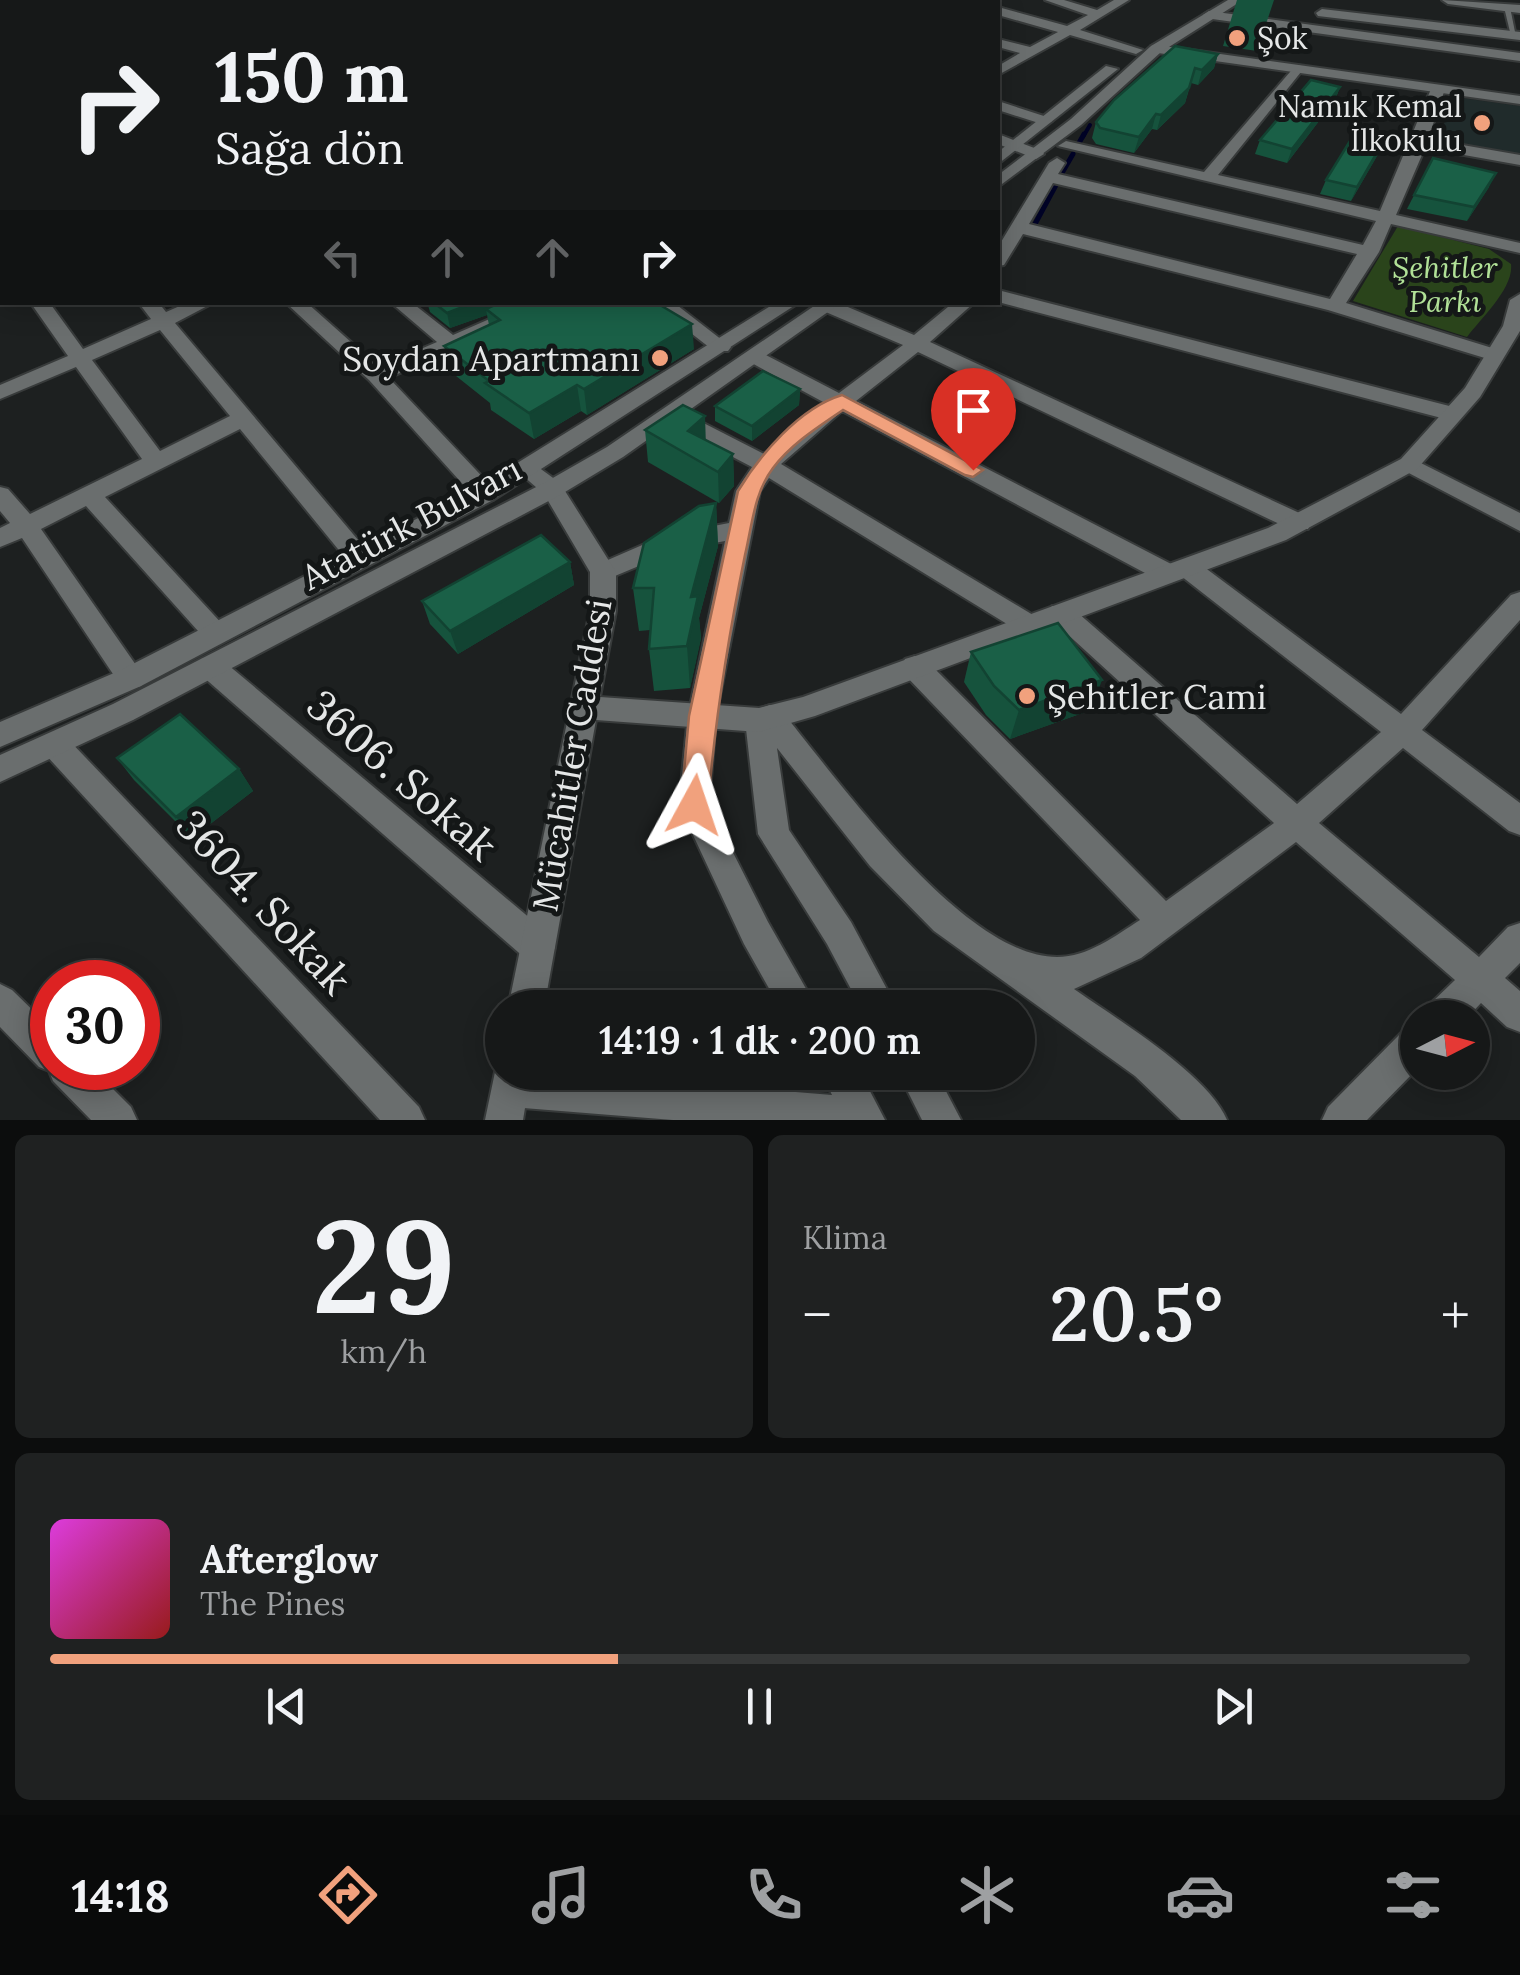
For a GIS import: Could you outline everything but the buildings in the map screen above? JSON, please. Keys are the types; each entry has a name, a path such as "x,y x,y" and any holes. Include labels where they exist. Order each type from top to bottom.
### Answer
{"street":[{"path":"1051,0 1099,14"},
{"path":"1443,28 1444,0 1514,8"},
{"path":"1000,69 1117,1"},
{"path":"1002,150 1136,50 1212,4 1239,2"},
{"path":"1000,181 1076,122 1212,4 1520,57"},
{"path":"1000,12 1136,50"},
{"path":"1309,12 1517,36"},
{"path":"1000,44 1032,52"},
{"path":"1156,49 1520,100"},
{"path":"1208,177 1296,70"},
{"path":"1335,306 1387,217 1422,142 1438,89"},
{"path":"1000,107 1045,121"},
{"path":"1000,257 1049,177 1076,122"},
{"path":"1422,142 1520,160"},
{"path":"1066,146 1520,248"},
{"path":"1002,150 1029,159"},
{"path":"1049,177 1370,252"},
{"path":"1018,227 1335,306 1495,355"},
{"path":"1000,297 1453,414"},
{"path":"584,707 764,718 805,708 1300,522 1409,464 1473,392 1517,327 1520,300"},
{"path":"40,305 156,462"},
{"path":"150,305 360,559"},
{"path":"0,393 199,305"},
{"path":"297,305 376,376 485,494"},
{"path":"403,305 450,343"},
{"path":"376,376 538,305"},
{"path":"664,305 721,346"},
{"name":"Atatürk Bulvarı","path":"0,734 131,678 485,494 785,305"},
{"name":"Atatürk Bulvarı","path":"0,769 211,667 552,490 616,452 830,305"},
{"path":"833,305 1300,522"},
{"path":"790,990 740,901 694,805 702,716 748,491 764,464 790,437 918,344 963,305"},
{"path":"755,357 1178,570 1402,730 1520,821"},
{"path":"668,414 764,464 1029,625"},
{"path":"0,538 244,418"},
{"path":"1409,464 1520,523"},
{"name":"Mücahitler Caddesi","path":"526,469 552,490 603,572 602,611 530,990"},
{"path":"0,495 26,526 131,678"},
{"path":"90,495 216,634"},
{"path":"603,572 672,542 740,530"},
{"path":"1010,966 1071,973 1132,944 1258,856 1402,730 1477,656 1520,602"},
{"path":"1062,613 1296,823 1520,1014"},
{"name":"3606. Sokak","path":"211,667 538,947"},
{"path":"915,667 1164,922"},
{"path":"764,718 881,856 946,920 1148,1063 1208,1120"},
{"path":"764,718 774,834 839,933 870,990"},
{"name":"3604. Sokak","path":"56,745 406,1120"},
{"path":"1460,1000 1520,939"},
{"path":"0,1002 30,1032"},
{"path":"1341,1120 1400,1060"},
{"path":"88,1090 118,1120"},
{"path":"849,1090 866,1119"},
{"path":"926,1090 942,1120"},
{"path":"509,1093 866,1119"}],"lane":[{"path":"1514,8 1517,36"}],"shaded area":[{"name":"Namık Kemal İlkokulu","path":"1450,99 1520,106 1520,154 1440,141"}],"green space":[{"name":"Şehitler Parkı","path":"1398,226 1489,249 1511,264 1502,293 1467,337 1353,301"}],"waterway":[{"path":"1083,137 1090,125"},
{"path":"1079,143 1084,134"},
{"path":"1062,173 1073,154"},
{"path":"1035,224 1056,185"}],"place":[{"name":"Şok","path":"1237,38"},
{"name":"Namık Kemal İlkokulu","path":"1482,123"},
{"name":"Soydan Apartmanı","path":"660,358"},
{"name":"Şehitler Cami","path":"1027,696"}],"route":[{"path":"694,805 702,716 726,592 748,491 764,464 790,437 842,401 973,470"}]}
